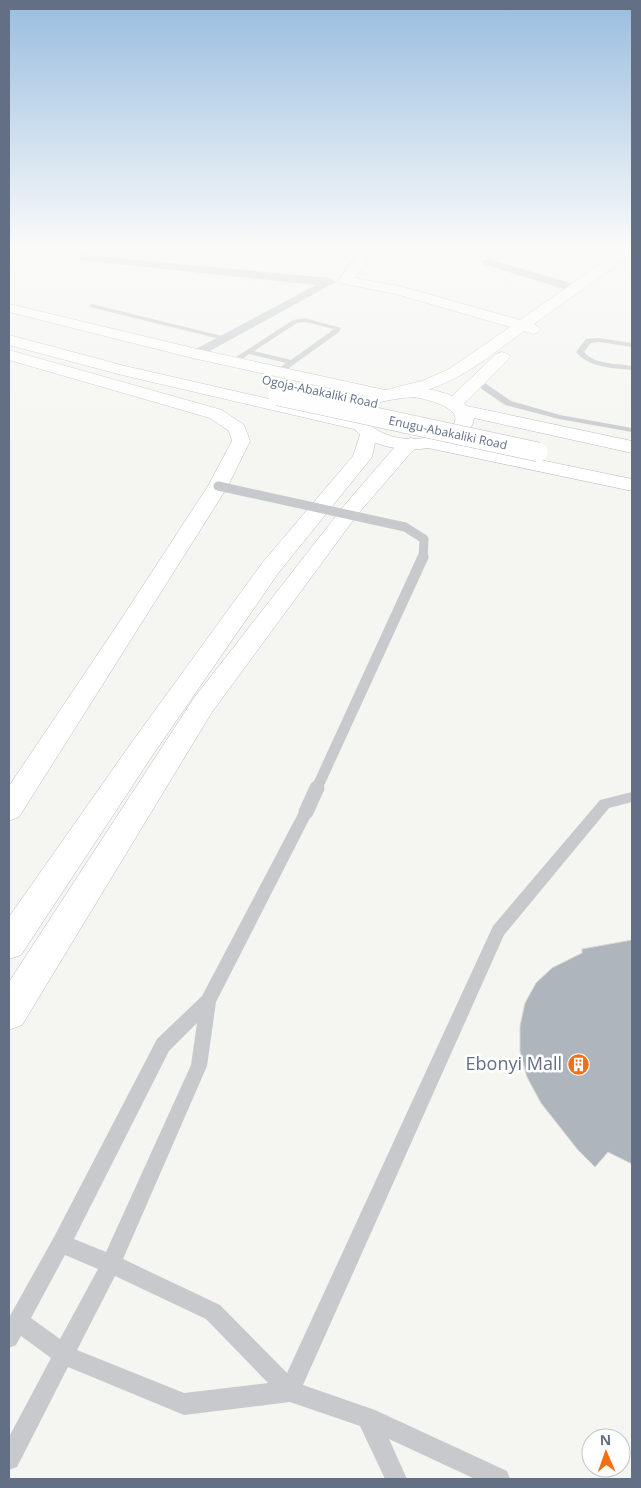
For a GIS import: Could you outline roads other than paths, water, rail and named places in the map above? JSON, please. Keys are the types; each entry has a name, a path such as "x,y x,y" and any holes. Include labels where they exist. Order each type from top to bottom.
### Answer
{"main road":[{"path":"44,316 198,354 234,361 286,367 391,394 429,394 457,407 632,447"},
{"path":"490,316 527,327"},
{"path":"457,407 476,381 527,327 540,316"},
{"path":"9,944 142,749 282,554 362,457 364,429 356,417 358,410 364,404 391,394 428,385 455,373 544,316"},
{"name":"Ogoja-Abakaliki Road","path":"9,317 192,364 284,391"},
{"name":"Enugu-Abakaliki Road","path":"9,328 177,374 284,391 541,447"},
{"path":"9,340 122,370 364,429 380,438 420,443 540,465 632,486"},
{"path":"9,355 216,414 238,429 241,441 218,486 126,633 9,809"},
{"path":"9,1013 204,704 350,511 400,453 420,443 447,438 460,430 464,420 457,407"},
{"path":"541,447 632,459"},
{"path":"541,447 632,474"},
{"path":"282,554 312,560"}],"street":[{"path":"198,354 263,316"}],"lane":[{"path":"135,316 224,338"},
{"path":"234,361 295,320 305,320 338,328 337,331 286,367 248,352"},
{"path":"632,345 599,340 589,341 580,352 583,357 590,361 632,368"},
{"path":"476,381 508,403 559,417 632,430"},
{"path":"218,486 405,528 424,539 423,560 306,812 208,1001 164,1045 61,1244 13,1330 63,1354 184,1404 290,1391 367,1418 499,1479"},
{"path":"290,1391 498,932 605,804 632,797"},
{"path":"9,1459 111,1264 199,1066 208,1001"},
{"path":"61,1244 111,1264 213,1312 290,1391"},
{"path":"367,1418 396,1479"}],"place":[{"name":"Ebonyi Mall","path":"578,1064"}]}
